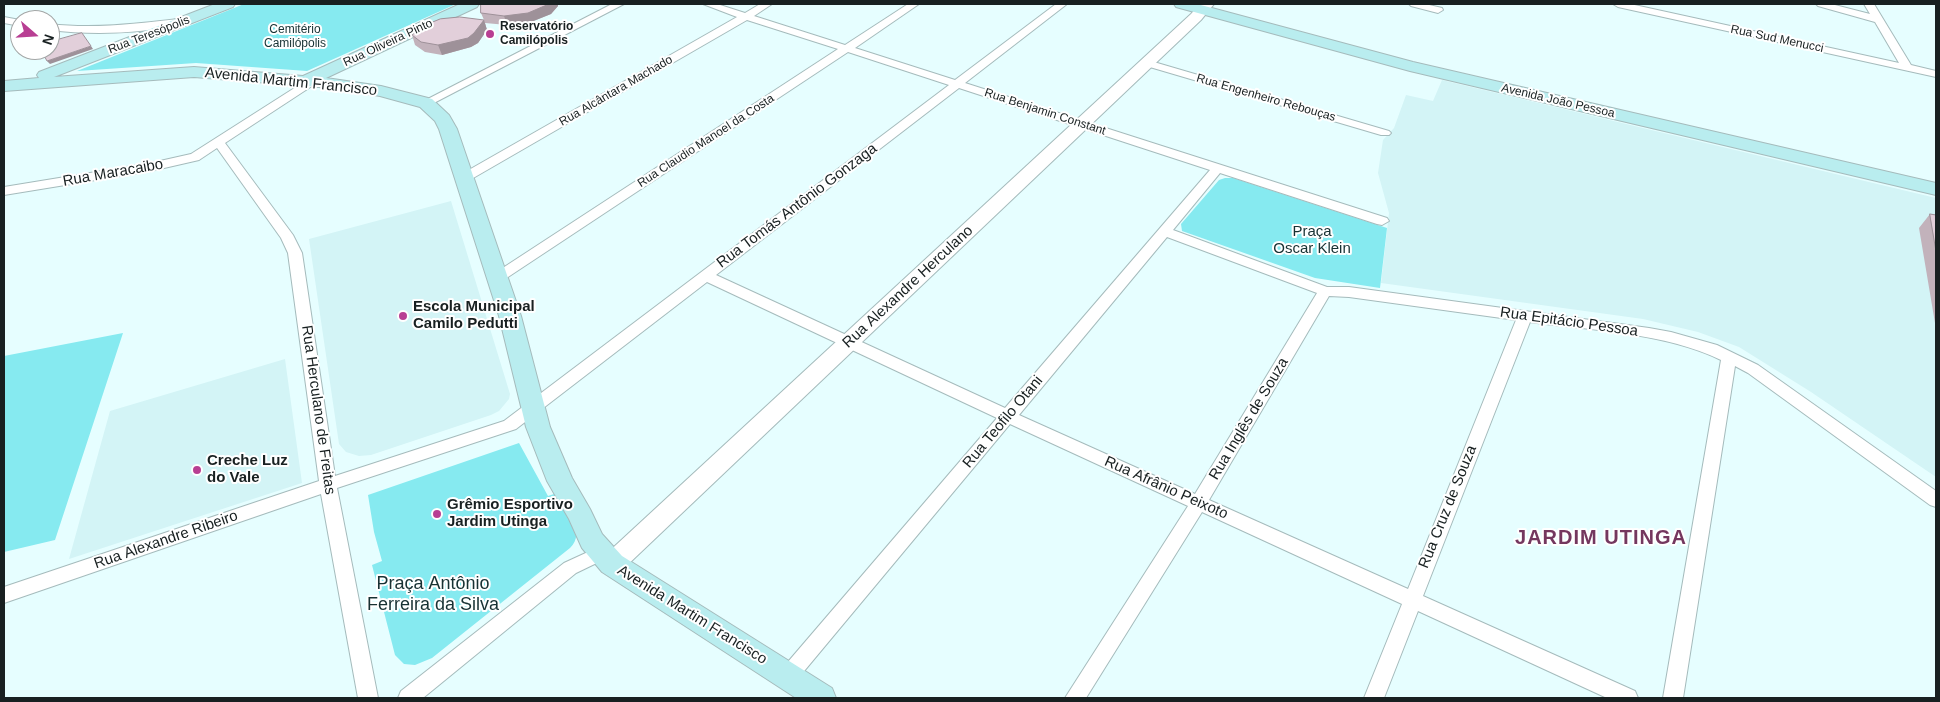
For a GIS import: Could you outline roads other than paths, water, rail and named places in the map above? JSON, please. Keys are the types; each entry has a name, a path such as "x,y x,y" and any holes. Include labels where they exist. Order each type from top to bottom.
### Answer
{"main road":[{"name":"Rua Teresópolis","path":"68,73 130,36 184,21 228,4"},
{"name":"Rua Oliveira Pinto","path":"308,82 472,4"},
{"name":"Avenida João Pessoa","path":"1182,4 1205,7 1410,66 1936,190"},
{"name":"Avenida João Pessoa","path":"1221,4 1378,46 1936,175"},
{"name":"Avenida Martim Francisco","path":"10,85 68,73 194,72 381,90 426,103 443,119 448,129 510,316 533,410 560,481 581,516 591,540 606,558 822,698"}],"street":[{"path":"426,103 619,4"},
{"name":"Rua Benjamin Constant","path":"708,4 1382,220"},
{"name":"Rua Alcântara Machado","path":"464,178 767,4"},
{"name":"Rua Claudio Manoel da Costa","path":"497,278 914,4"},
{"name":"Rua Tomás Antônio Gonzaga","path":"328,485 510,425 533,410 1062,4"},
{"path":"1414,4 1438,10"},
{"name":"Rua Sud Menucci","path":"1618,4 1936,74"},
{"path":"1821,4 1879,20"},
{"path":"1869,4 1907,67"},
{"name":"Rua Alexandre Herculano","path":"606,558 848,342 1205,7"},
{"path":"60,28 130,36"},
{"name":"Rua Engenheiro Rebouças","path":"1147,63 1385,133"},
{"name":"Rua Maracaibo","path":"4,192 151,167 195,157 308,82"},
{"name":"Rua Herculano de Freitas","path":"219,142 288,238 295,253 328,485 368,698"},
{"name":"Rua Teofilo Otani","path":"788,676 1218,168"},
{"name":"Rua Epitácio Pessoa","path":"1164,231 1325,291 1349,292 1671,337 1712,349 1729,356 1768,379 1936,500"},
{"name":"Rua Afrânio Peixoto","path":"706,276 1009,417 1628,698"},
{"name":"Rua Inglês de Souza","path":"1075,698 1199,503 1325,291"},
{"name":"Rua Cruz de Souza","path":"1374,698 1411,600 1525,316"},
{"path":"1673,698 1729,356"},
{"name":"Rua Alexandre Ribeiro","path":"4,595 328,485"},
{"path":"408,698 570,568 606,558"}],"place":[{"name":"Reservatório Camilópolis","path":"490,34"},
{"name":"Escola Municipal Camilo Pedutti","path":"403,316"},
{"name":"Creche Luz do Vale","path":"197,470"},
{"name":"Grêmio Esportivo Jardim Utinga","path":"437,514"}],"district":[{"name":"JARDIM UTINGA","path":"1601,538"}],"park label":[{"name":"Cemitério Camilópolis","path":"295,37"},
{"name":"Praça Oscar Klein","path":"1312,240"},
{"name":"Praça Antônio Ferreira da Silva","path":"433,594"}]}
